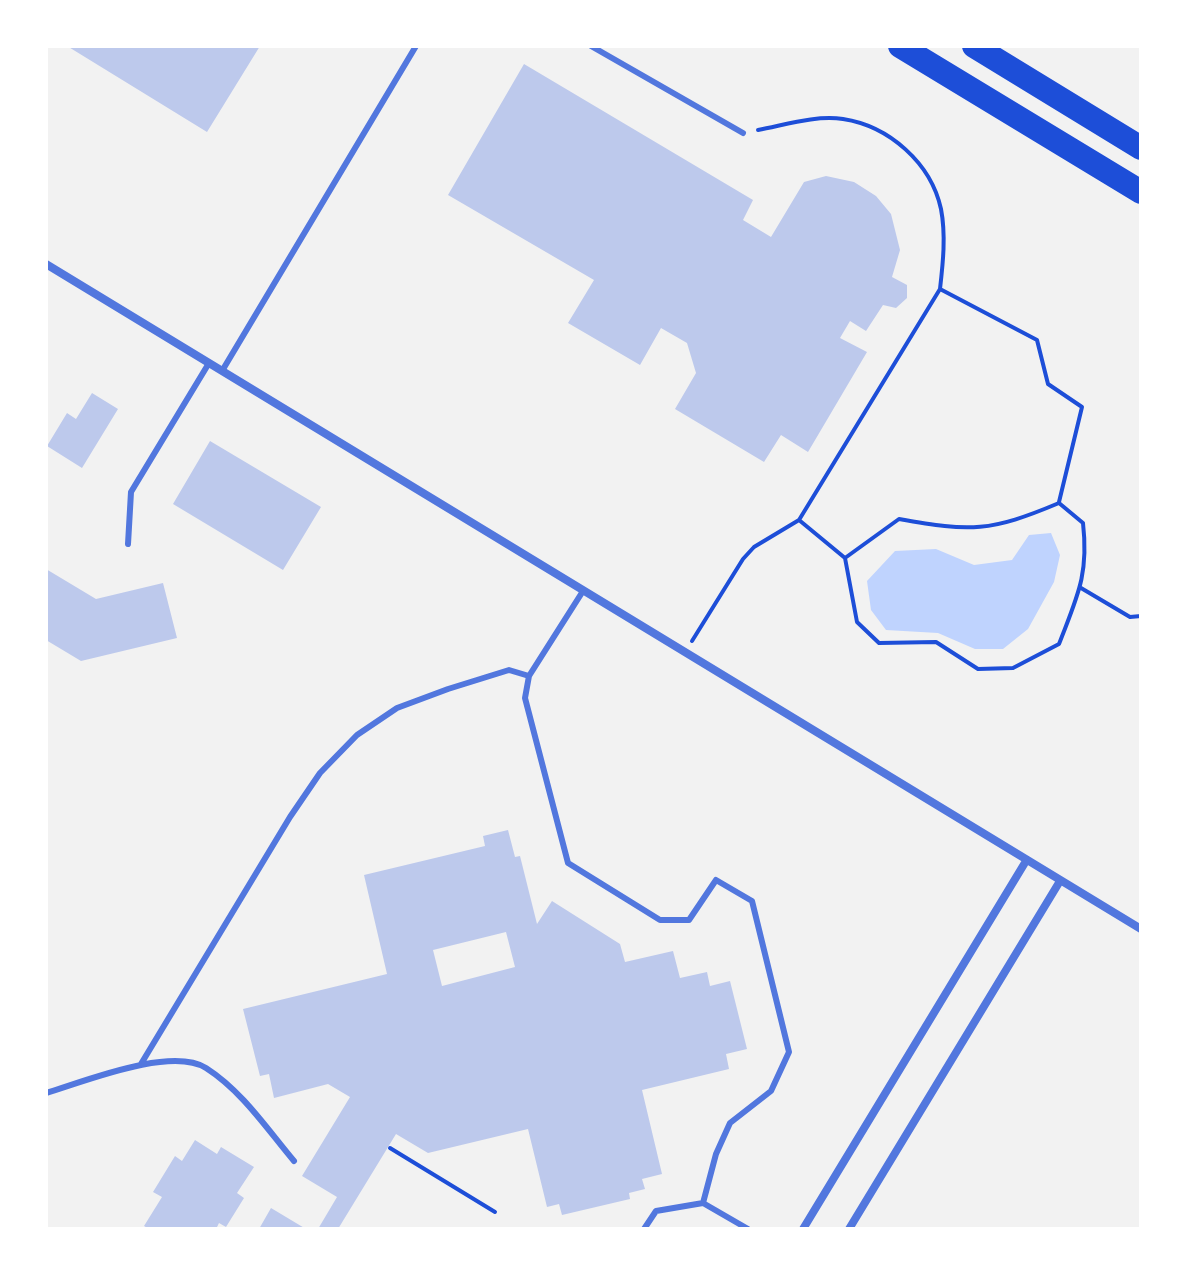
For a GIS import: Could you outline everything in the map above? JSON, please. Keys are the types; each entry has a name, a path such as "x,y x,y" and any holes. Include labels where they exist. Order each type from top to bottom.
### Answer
{"highway":[{"path":"900,46 1141,192"},
{"path":"974,46 1141,148"}],"street":[{"path":"46,264 1141,929"},
{"path":"803,1229 1026,861"},
{"path":"849,1229 1060,881"}],"lane":[{"path":"222,371 416,46"},
{"path":"591,46 743,133"},
{"path":"128,544 131,492 209,363"},
{"path":"583,591 529,676 525,698 568,863 660,920 689,920 716,880 752,901 789,1052 771,1091 730,1123 716,1154 703,1203"},
{"path":"141,1064 290,817 320,773 357,735 397,708 448,689 509,670 529,676"},
{"path":"46,1093 141,1064 203,1066 238,1094 294,1161"},
{"path":"644,1229 656,1211 703,1203 748,1229"}],"path":[{"path":"684,653 743,559 754,547 799,520 940,289 944,248 941,208 926,171 903,146 873,128 842,119 809,120 743,133"},
{"path":"940,289 1037,340 1048,384 1082,407 1059,503"},
{"path":"845,558 899,519 962,530 1011,523 1059,503"},
{"path":"799,520 845,558 857,622 879,643 936,642 978,669 1013,668 1059,644 1081,588 1087,557 1083,523 1059,503"},
{"path":"1081,588 1130,617 1141,616"},
{"path":"390,1148 495,1212"}],"water":[{"path":"1051,533 1060,555 1054,582 1028,629 1003,649 975,649 938,633 886,630 871,610 867,581 895,551 936,549 974,565 1012,560 1029,535"}],"building":[{"path":"67,46 260,46 207,132"},
{"path":"524,64 753,200 743,220 771,237 804,182 826,176 854,182 876,196 891,214 900,250 892,277 907,285 907,298 896,308 883,305 866,331 850,321 840,338 867,352 808,452 781,435 764,462 675,409 696,373 687,343 661,328 640,365 568,323 594,280 448,195"},
{"path":"92,393 118,409 82,468 47,446 67,413 76,419"},
{"path":"210,441 321,507 283,570 173,504"},
{"path":"46,569 96,599 163,583 177,638 81,661 46,640"},
{"path":"508,830 515,857 520,856 537,924 552,901 620,944 625,962 673,951 680,978 707,972 710,986 730,981 747,1049 726,1054 729,1069 642,1090 662,1174 642,1179 645,1189 629,1193 630,1199 562,1215 559,1204 547,1207 528,1129 428,1153 396,1134 338,1229 318,1229 337,1197 302,1176 350,1097 328,1084 274,1098 269,1074 260,1076 243,1009 387,974 364,875 485,846 483,836","holes":["506,932 515,967 442,986 433,950"]},
{"path":"195,1140 217,1154 221,1147 254,1167 237,1193 244,1198 226,1227 219,1223 216,1229 149,1229 144,1226 162,1197 153,1192 175,1156 182,1161"},
{"path":"271,1208 306,1229 259,1229"}]}
